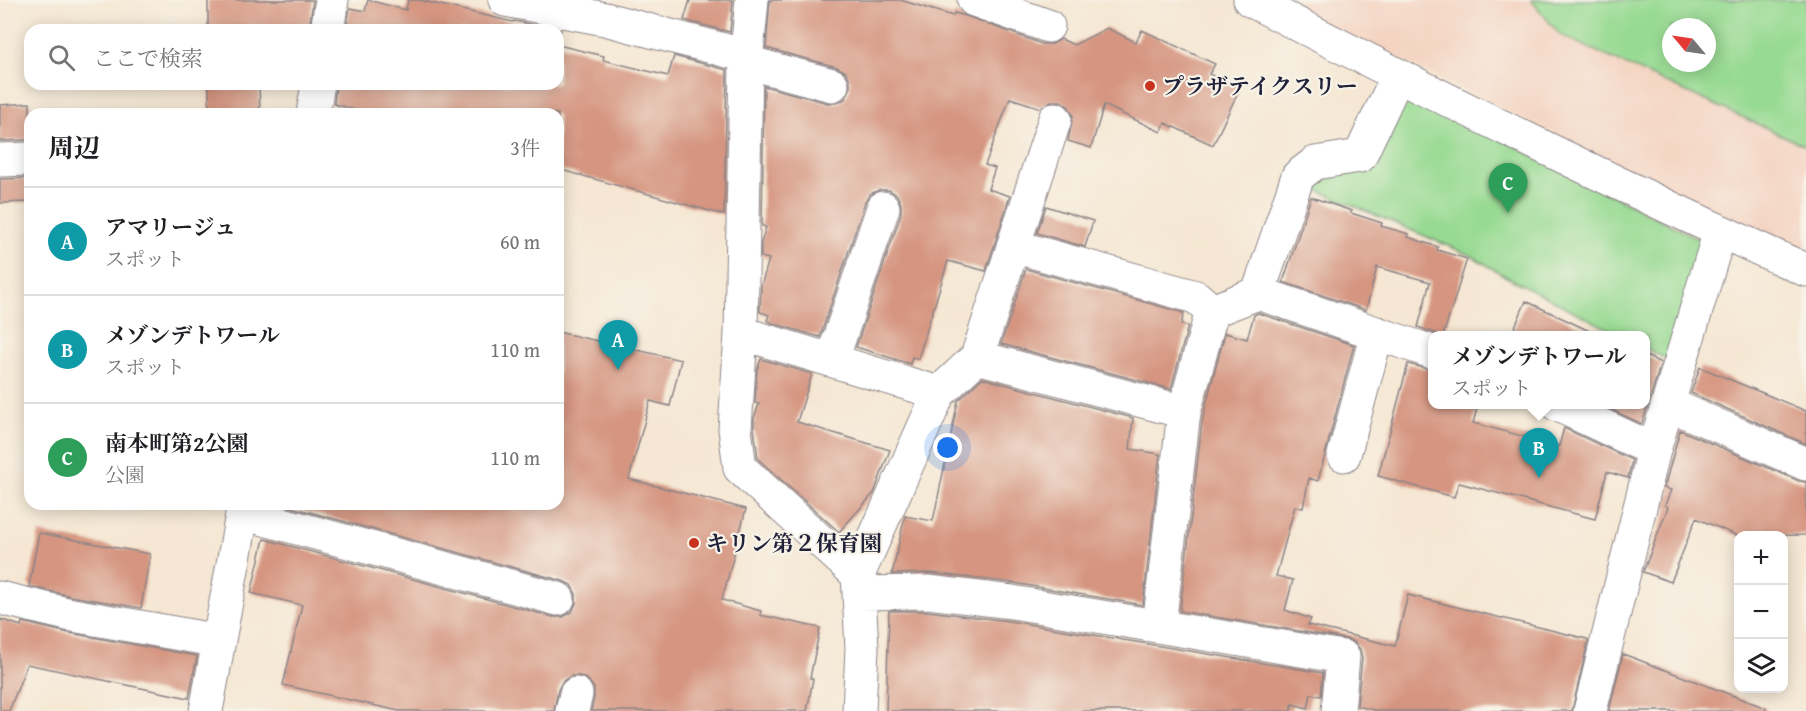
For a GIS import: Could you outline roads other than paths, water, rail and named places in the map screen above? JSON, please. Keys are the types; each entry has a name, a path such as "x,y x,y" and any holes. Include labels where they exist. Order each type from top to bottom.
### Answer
{"street":[{"path":"328,24 332,0"},
{"path":"505,0 605,20 832,85"},
{"path":"752,0 747,59 741,333 735,429 740,468 859,584 1012,602 1343,657 1338,711"},
{"path":"974,0 1048,26"},
{"path":"1250,0 1398,75 1720,231 1806,270"},
{"path":"1258,293 1298,176 1315,163 1360,156 1398,75"},
{"path":"314,108 317,90"},
{"path":"859,711 862,648 859,584 939,393 977,357 1055,119"},
{"path":"0,160 24,159"},
{"path":"832,360 883,208"},
{"path":"1590,711 1654,450 1720,231"},
{"path":"1013,246 1196,297 1212,311"},
{"path":"1212,311 1258,293 1428,351"},
{"path":"1159,626 1184,412 1212,311"},
{"path":"741,333 939,393"},
{"path":"1344,455 1377,333"},
{"path":"977,357 1184,412"},
{"path":"1668,404 1806,464"},
{"path":"1565,409 1654,450"},
{"path":"206,711 243,510"},
{"path":"250,510 558,599"},
{"path":"0,598 67,614 219,641"}],"place":[{"name":"プラザテイクスリー","path":"1150,86"},
{"name":"南本町第2公園","path":"1508,213"},
{"name":"アマリージュ","path":"618,370"},
{"name":"メゾンデトワール","path":"1539,478"},
{"name":"キリン第２保育園","path":"694,543"}]}
